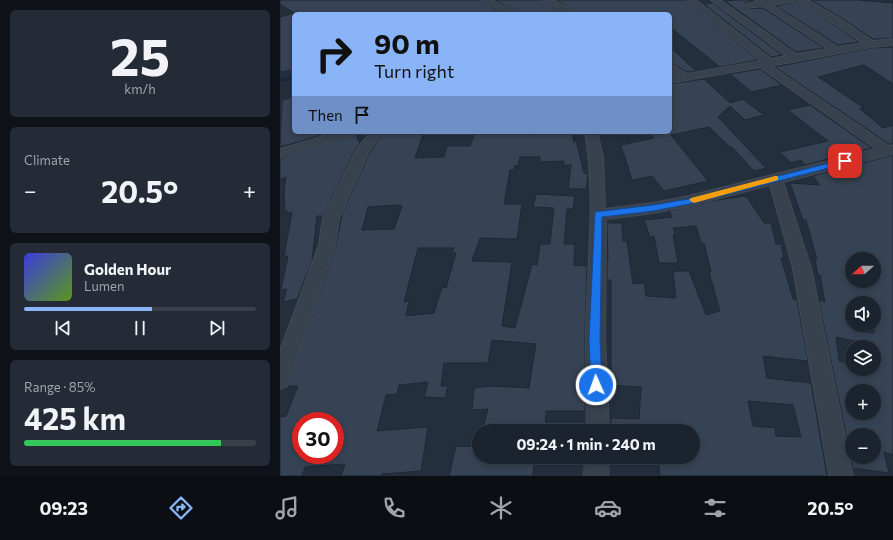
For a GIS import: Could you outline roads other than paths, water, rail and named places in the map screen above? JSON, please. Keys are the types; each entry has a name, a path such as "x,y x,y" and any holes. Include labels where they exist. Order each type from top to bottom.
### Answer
{"street":[{"path":"486,0 510,12"},
{"path":"547,0 572,12"},
{"path":"691,0 766,63 890,150"},
{"path":"715,0 795,58"},
{"path":"749,6 762,2 790,0"},
{"path":"802,0 836,20 870,44"},
{"path":"762,2 836,50"},
{"path":"672,80 870,44 893,42"},
{"path":"672,68 686,78"},
{"path":"280,153 343,134"},
{"path":"280,379 327,245 332,218 363,150 375,134"},
{"path":"592,134 596,157 598,215 595,339 598,424"},
{"path":"598,215 689,202 775,178 890,150"},
{"path":"775,178 802,268 841,476"},
{"path":"596,476 597,464"}],"waterway":[{"path":"496,12 518,0"},
{"path":"280,80 292,78"}]}
